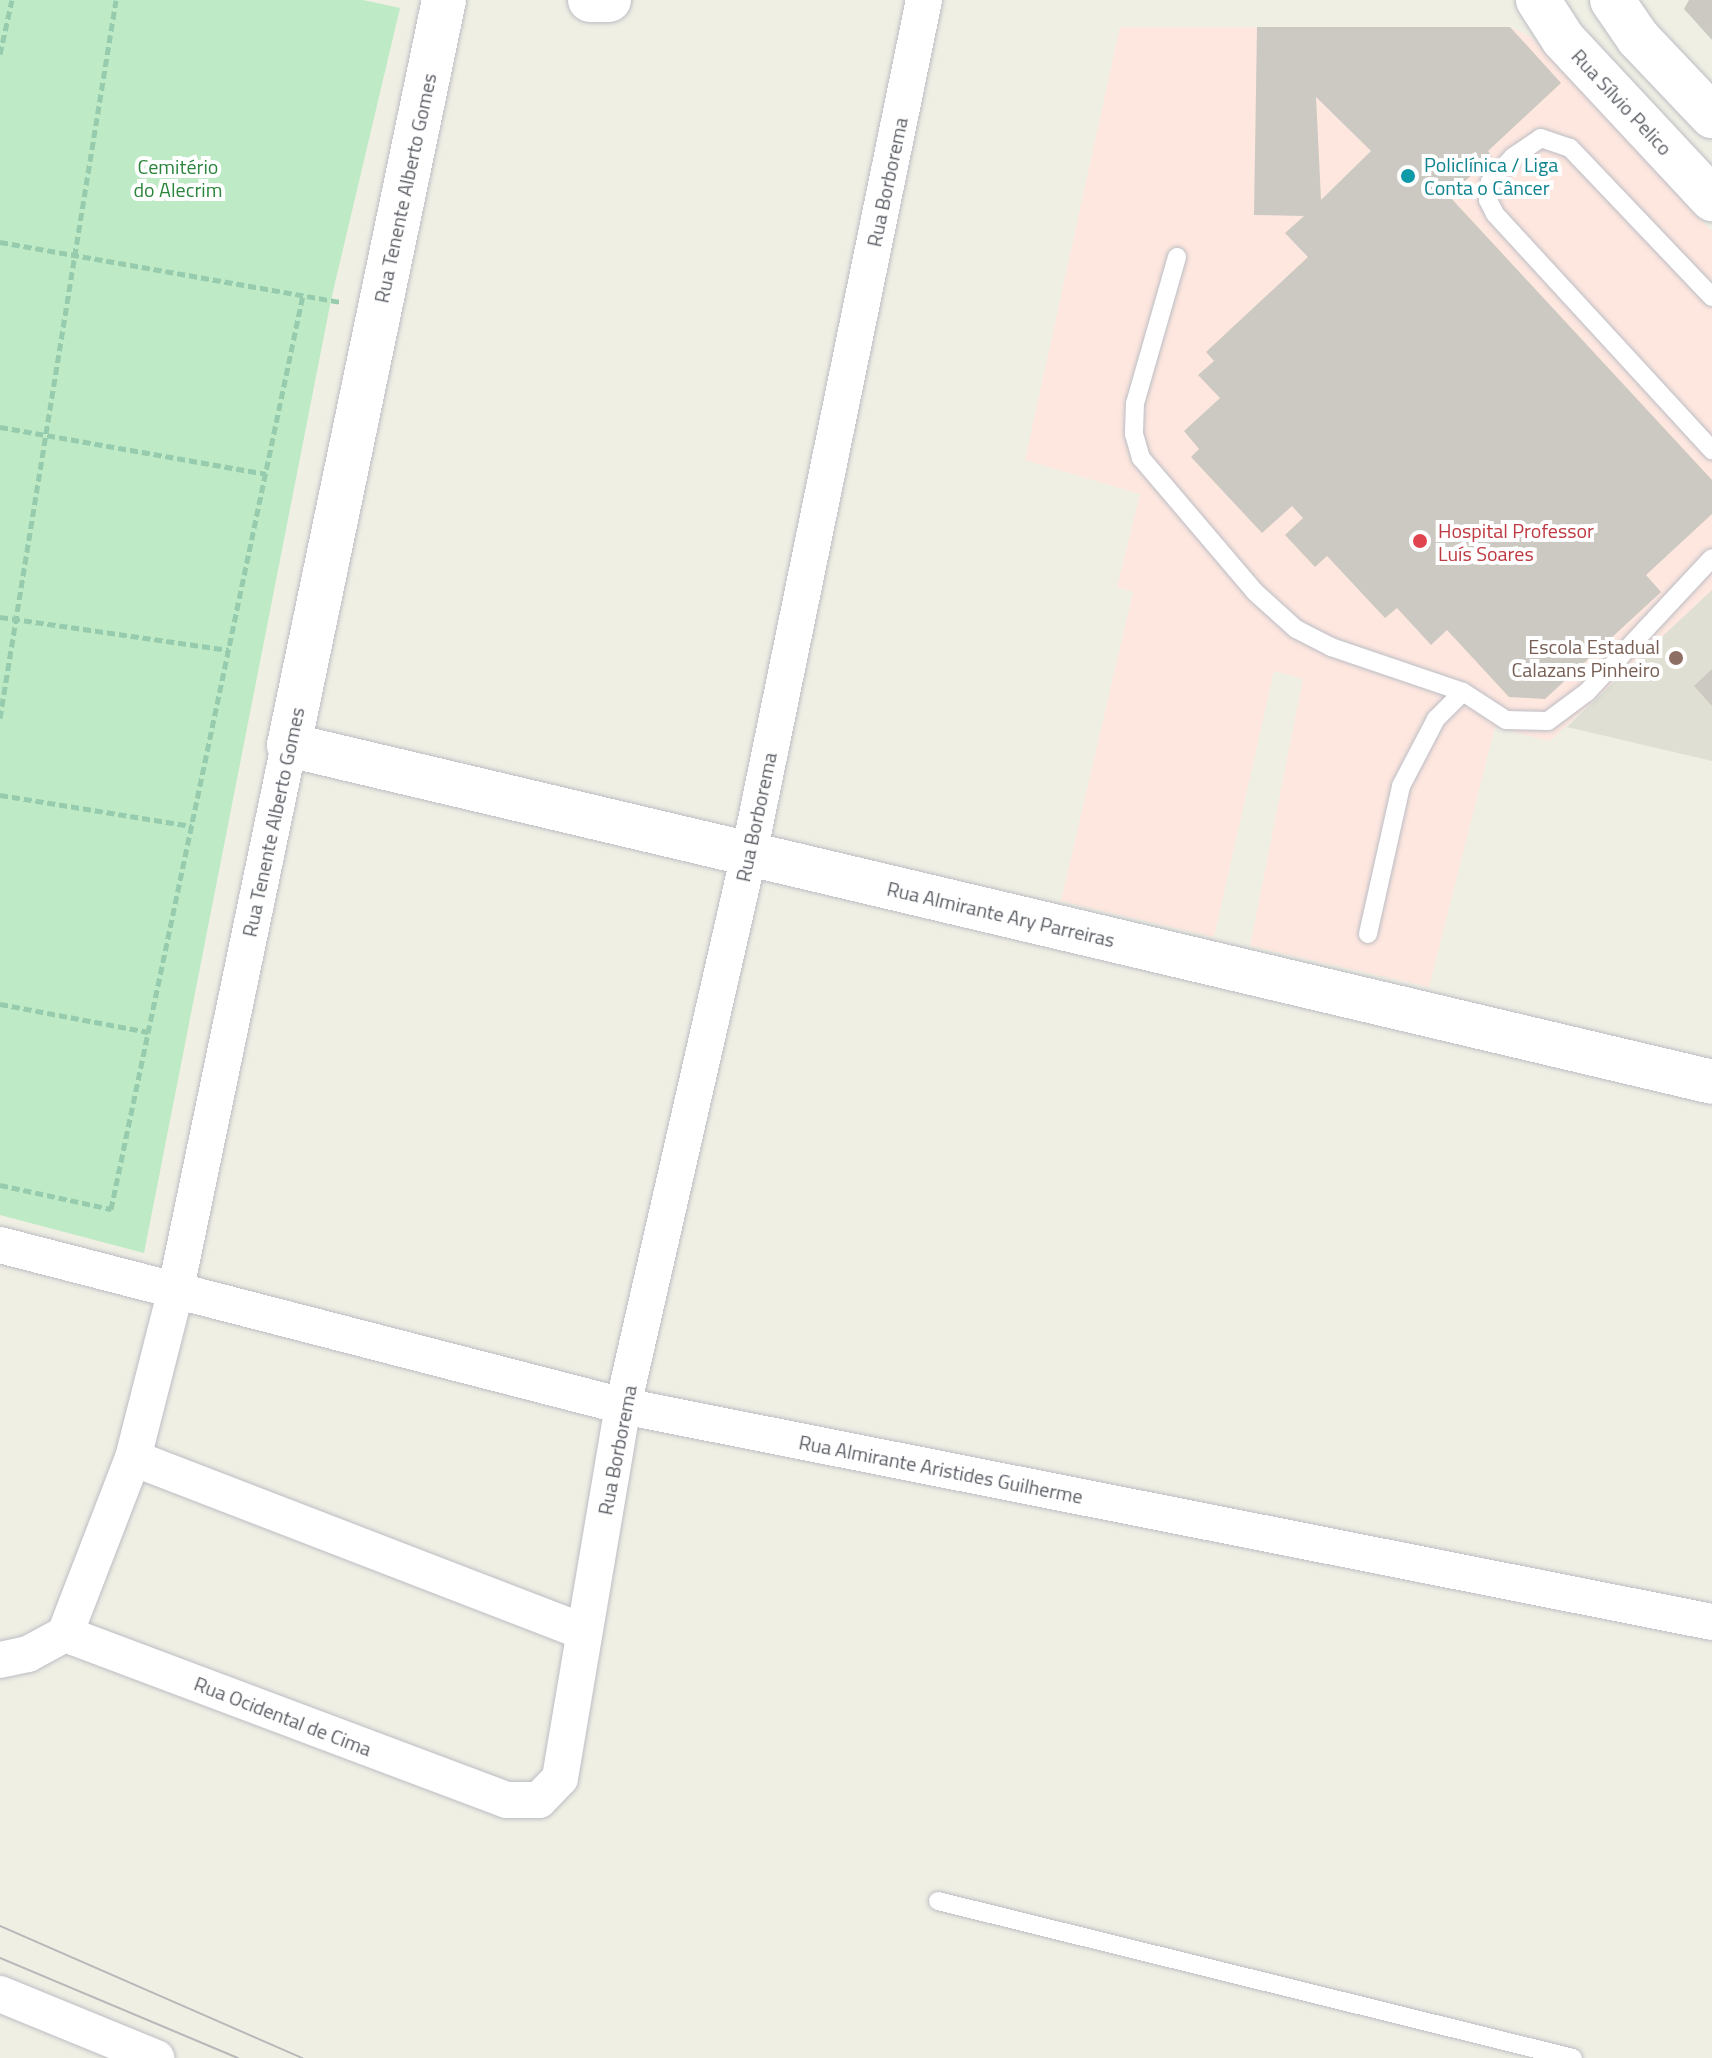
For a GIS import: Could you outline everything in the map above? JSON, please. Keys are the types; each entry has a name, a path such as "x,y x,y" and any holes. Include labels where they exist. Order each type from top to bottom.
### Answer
{"main road":[{"name":"Rua Tenente Alberto Gomes","path":"289,745 444,0"},
{"path":"590,0 609,0"},
{"name":"Rua Sílvio Pelico","path":"1538,0 1563,39 1712,199"},
{"path":"1612,0 1638,38 1712,116"},
{"name":"Rua Almirante Ary Parreiras","path":"289,745 1712,1082"}],"street":[{"name":"Rua Borborema","path":"560,1778 623,1406 749,854 924,0"},
{"name":"Rua Tenente Alberto Gomes","path":"65,1634 133,1458 175,1293 289,745"},
{"name":"Rua Almirante Aristides Guilherme","path":"0,1245 175,1293 623,1406 1712,1622"},
{"path":"133,1458 584,1632"},
{"path":"0,1660 28,1654 65,1634"},
{"name":"Rua Ocidental de Cima","path":"65,1634 507,1800 539,1800 560,1778"},
{"path":"0,1994 156,2058"}],"lane":[{"path":"1712,297 1570,148 1541,138 1520,150 1490,182 1488,200 1495,214 1712,450"},
{"path":"1177,257 1135,403 1134,434 1141,458 1255,592 1296,629 1331,647 1463,692 1506,720 1558,716 1704,572 1712,558"},
{"path":"1368,934 1401,786 1436,719 1463,692"},
{"path":"938,1901 1573,2058"}],"path":[{"path":"0,54 12,0"},
{"path":"0,718 116,0"},
{"path":"0,242 380,311"},
{"path":"0,1185 111,1209 303,295"},
{"path":"0,427 266,474"},
{"path":"0,617 229,650"},
{"path":"0,795 192,826"},
{"path":"0,1004 148,1032"}],"shaded area":[{"name":"Hospital Professor Luís Soares","path":"1120,27 1510,27 1531,37 1712,231 1712,590 1550,741 1495,727 1429,987 1250,946 1303,679 1274,671 1214,937 1061,901 1133,592 1117,587 1140,494 1025,460"},
{"name":"Escola Estadual Calazans Pinheiro","path":"1712,588 1712,761 1567,727"}],"green space":[{"name":"Cemitério do Alecrim","path":"0,0 363,0 400,8 331,300 144,1253 0,1215"}],"building":[{"path":"1689,0 1712,0 1712,40 1684,9"},
{"path":"1257,27 1510,27 1561,83 1488,151 1492,156 1449,196 1712,480 1712,514 1646,575 1661,592 1545,699 1509,697 1447,630 1431,645 1397,608 1385,618 1327,556 1315,567 1285,535 1303,518 1292,506 1262,533 1191,457 1199,449 1184,431 1220,398 1198,375 1214,361 1206,352 1308,257 1285,233 1304,216 1254,215","holes":["1316,97 1371,151 1321,200"]},
{"path":"1712,669 1712,706 1694,686"}],"tram line":[{"path":"0,1926 302,2058"},
{"path":"0,1958 238,2058"}],"place":[{"name":"Policlínica / Liga Conta o Câncer","path":"1408,176"},
{"name":"Hospital Professor Luís Soares","path":"1420,541"},
{"name":"Escola Estadual Calazans Pinheiro","path":"1676,658"}]}
